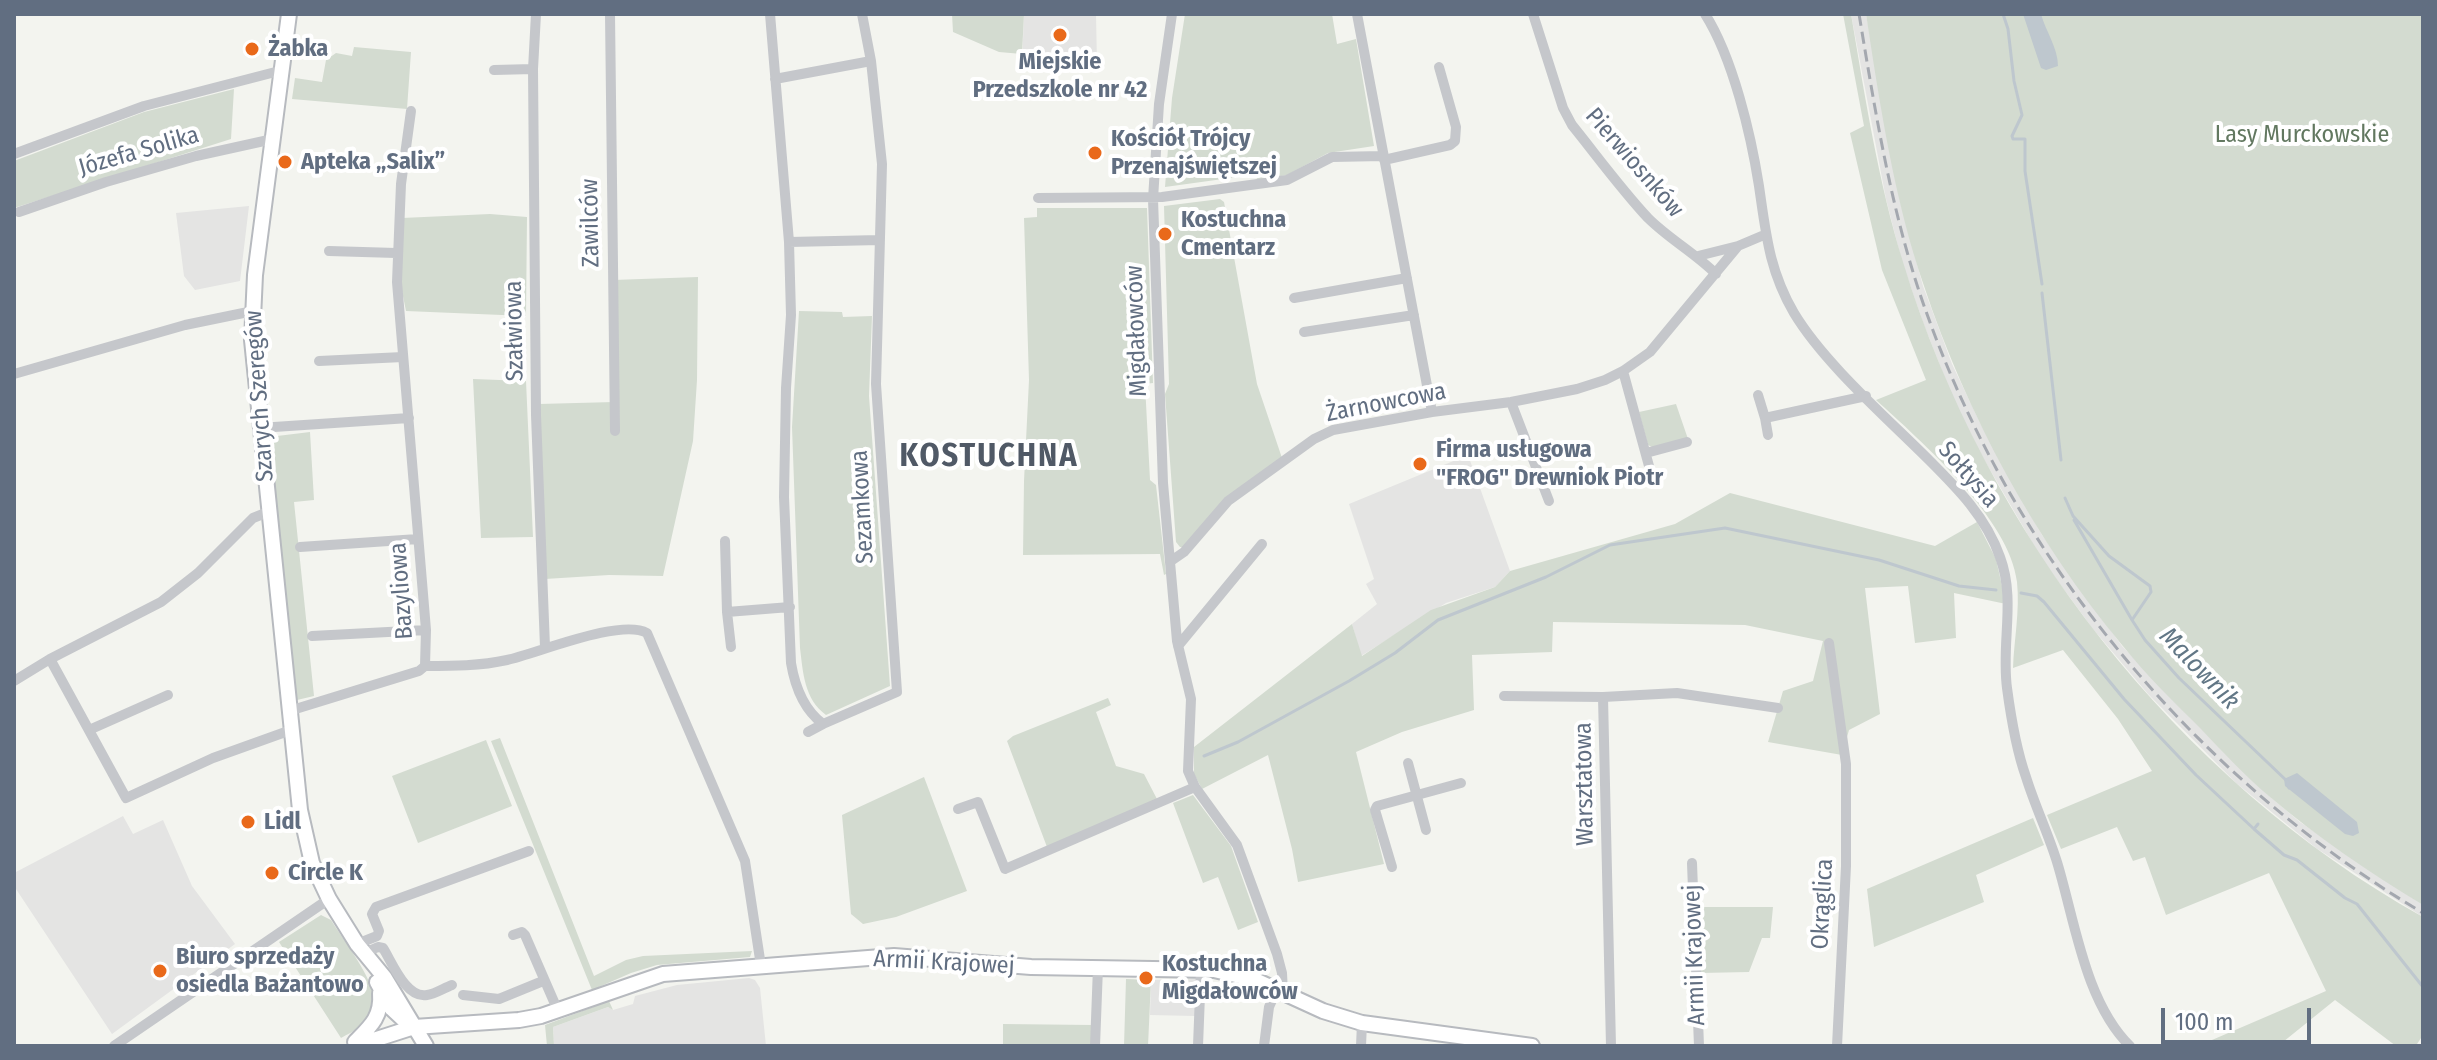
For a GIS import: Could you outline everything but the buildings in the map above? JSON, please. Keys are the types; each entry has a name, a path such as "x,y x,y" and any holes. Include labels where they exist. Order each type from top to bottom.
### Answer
{"street":[{"name":"Szarych Szeregów","path":"289,14 255,275 252,340 303,830 312,863 329,899 385,978 414,1027"},
{"name":"Szałwiowa","path":"536,14 533,69 536,415 545,647"},
{"name":"Zawilców","path":"610,14 615,431"},
{"path":"770,14 789,242 791,315 784,497 791,663 794,683 812,716 823,724"},
{"name":"Sezamkowa","path":"808,732 897,692 876,384 882,164 871,61 862,14"},
{"name":"Migdałowców","path":"1172,14 1159,104 1153,199 1163,483 1178,646 1190,692 1188,771 1195,787 1237,845 1277,954 1282,973 1280,991"},
{"path":"1357,14 1432,412"},
{"name":"Pierwiosnków","path":"1533,14 1563,108 1572,125 1647,216 1716,274"},
{"name":"Sołtysia","path":"1705,14 1721,46 1746,124 1764,235 1774,271 1796,316 1815,342 1959,490 1985,525 2001,558 2010,603 2005,660 2007,686 2025,774 2056,859 2097,995 2112,1026 2130,1046"},
{"path":"775,79 871,61"},
{"path":"1038,198 1153,199 1287,180 1332,157 1383,158 1450,145 1455,141 1456,127 1439,67"},
{"path":"494,70 533,69"},
{"path":"14,154 144,106 283,70"},
{"name":"Bazyliowa","path":"289,711 419,671 425,666 426,630 396,253 402,166 411,111"},
{"name":"Józefa Solika","path":"19,212 196,156 273,139"},
{"name":"Żarnowcowa","path":"1171,561 1184,552 1228,501 1314,439 1333,430 1577,389 1623,371 1650,352 1738,246 1764,235"},
{"path":"789,242 880,240"},
{"path":"1698,256 1738,246"},
{"path":"329,251 396,253"},
{"path":"1294,298 1407,278"},
{"path":"14,374 185,325 253,311"},
{"path":"1304,332 1414,315"},
{"path":"319,361 403,357"},
{"path":"1623,371 1649,466"},
{"path":"1758,395 1768,435"},
{"path":"1765,418 1866,396"},
{"path":"1511,402 1549,501"},
{"path":"259,428 409,418"},
{"path":"1646,453 1687,442"},
{"path":"14,681 161,602 198,573 253,518 268,512"},
{"path":"300,547 418,539"},
{"path":"725,541 731,647"},
{"path":"1178,646 1262,544"},
{"path":"727,612 790,607"},
{"path":"312,636 426,630"},
{"path":"425,666 485,664 605,634 638,630 647,633 745,861 761,966"},
{"name":"Okrąglica","path":"1829,643 1846,764 1846,866 1837,1046"},
{"path":"50,659 126,798 213,758 291,730"},
{"name":"Warsztatowa","path":"1611,1046 1603,697 1677,693 1778,708"},
{"path":"89,730 168,695"},
{"path":"1504,696 1603,697"},
{"path":"1408,763 1426,830"},
{"path":"1392,867 1375,810 1377,806 1461,783"},
{"path":"958,809 978,802 1005,869 1195,787"},
{"path":"363,951 379,931 372,914 376,907 529,851"},
{"name":"Armii Krajowej","path":"1692,863 1699,1046"},
{"path":"114,1046 329,899"},
{"path":"513,935 522,932 525,935 558,1011"},
{"path":"363,951 383,948 405,984 419,995 452,985"},
{"name":"Szarych Szeregów","path":"363,951 392,1009 414,1027"},
{"name":"Armii Krajowej","path":"353,1046 414,1027 519,1020 558,1011 654,976 894,956 1031,967 1201,969 1240,975 1323,1011 1362,1023 1532,1046"},
{"path":"1095,1046 1098,967"},
{"path":"1198,1046 1201,969"},
{"path":"463,995 499,999 543,981"},
{"name":"Szarych Szeregów","path":"353,1046 380,1013 378,985"},
{"path":"1264,1046 1269,1007 1280,991"},
{"path":"1361,1046 1362,1023"},
{"path":"414,1027 426,1046"}],"shaded area":[{"name":"Miejskie Przedszkole nr 42","path":"1024,14 1096,14 1097,64 1022,65"},
{"path":"1851,14 1866,14 1900,201 1923,286 1952,364 1980,423 2042,535 2122,646 2229,757 2300,822 2423,905 2423,917 2316,848 2236,783 2148,694 2093,629 2043,561 1975,444 1924,325 1902,262 1886,199"},
{"path":"2023,14 2041,14 2058,66 2046,70 2041,68"},
{"path":"249,206 240,281 195,290 184,276 176,213"},
{"path":"1468,455 1510,571 1495,587 1446,603 1361,656 1352,624 1377,604 1366,584 1374,579 1349,504"},
{"path":"2297,773 2357,822 2359,833 2353,836 2345,834 2285,786 2284,779"},
{"path":"123,816 133,834 163,820 192,886 235,944 112,1034 14,886 14,873"},
{"path":"1196,979 1195,1016 1150,1015 1151,980"},
{"path":"755,980 760,988 766,1046 554,1046 553,1027 608,1007 613,1010 633,1004 635,996 677,985"}],"green space":[{"path":"952,14 1024,14 1022,54 999,52 953,32"},
{"path":"1185,14 1332,14 1337,44 1356,39 1374,146 1328,153 1287,175 1259,180 1252,175 1165,187 1172,98"},
{"path":"1843,14 1851,14 1879,170 1903,262 1939,362 1984,459 2038,552 2101,639 2172,720 2249,794 2333,860 2423,917 2423,1035 2417,1044 2396,1046 2335,1000 2278,1046 2198,1046 2326,991 2269,873 2166,915 2145,857 2133,861 2117,827 2061,849 2047,815 2152,771 2118,719 2063,650 2013,668 2018,593 2011,558 1998,533 1961,483 1876,400 1926,380 1882,270 1850,133 1864,126"},
{"name":"Lasy Murckowskie","path":"1866,14 2423,14 2423,905 2325,840 2243,772 2131,656 2090,605 2032,519 1961,382 1913,253 1896,186"},
{"path":"354,47 411,52 407,109 292,99 295,78 322,82 326,60 336,53 352,56"},
{"path":"234,89 231,139 14,208 14,161 144,112"},
{"path":"1220,199 1224,202 1257,384 1282,458 1184,547 1180,547 1176,542 1165,394 1169,384 1164,206"},
{"path":"1037,208 1147,208 1153,383 1145,384 1150,480 1156,485 1164,575 1160,554 1023,555 1029,380 1024,218 1037,217"},
{"path":"490,214 527,217 526,316 406,311 402,291 402,218"},
{"path":"698,277 693,441 663,576 545,579 539,404 614,402 613,280"},
{"path":"799,311 842,312 843,317 872,316 869,396 890,686 826,715 809,693 800,648 792,427"},
{"path":"473,379 526,381 533,537 481,538"},
{"path":"1676,404 1688,439 1654,448 1648,445 1639,412"},
{"path":"310,432 314,500 294,502 314,696 297,700 269,437"},
{"path":"1730,493 1935,546 1977,522 1996,559 2006,604 1954,593 1956,638 1915,643 1908,586 1865,588 1880,714 1849,730 1842,755 1768,742 1783,691 1813,681 1823,641 1745,625 1553,622 1552,652 1472,655 1474,710 1402,732 1356,752 1384,864 1298,882 1268,755 1202,789 1194,774 1194,747 1352,624 1362,656 1431,610 1495,587 1510,571 1675,524"},
{"path":"1108,698 1111,705 1096,712 1116,766 1144,774 1157,799 1047,847 1007,741"},
{"path":"500,738 594,976 626,960 643,956 752,951 750,957 657,965 592,990 491,741"},
{"path":"486,740 512,806 418,843 392,776"},
{"path":"924,777 967,891 896,917 863,924 851,914 842,815"},
{"path":"1193,795 1231,846 1258,922 1238,930 1218,877 1203,883 1173,803"},
{"path":"2033,818 2044,845 1976,875 1984,902 1874,947 1867,889"},
{"path":"1698,907 1773,907 1770,938 1762,938 1749,972 1700,973"},
{"path":"321,915 331,920 352,951 367,977 375,1000 368,1019 341,1038 279,942"},
{"path":"1126,979 1151,980 1148,1046 1124,1046"},
{"path":"609,1001 613,1010 608,1007 553,1027 554,1046 547,1046 545,1025"},
{"path":"1003,1024 1092,1025 1091,1046 1003,1046"}],"waterway":[{"name":"Malownik","path":"2003,14 2022,115 2012,136 2013,139 2025,139 2025,171 2042,284"},
{"name":"Malownik","path":"2042,293 2061,460"},
{"name":"Malownik","path":"2065,498 2073,516 2109,556 2150,586 2151,592 2132,620 2145,640 2179,678 2288,782 2289,788"},
{"path":"2074,520 2132,620"},
{"path":"1204,756 1238,742 1349,681 1395,653 1438,620 1546,577 1610,545 1725,528 1879,560 1959,586 1996,590"},
{"path":"2021,593 2037,596 2044,602 2124,699 2196,775 2254,829"},
{"name":"Malownik","path":"2258,824 2254,829 2284,855 2297,860 2357,904 2423,987"}],"railway":[{"path":"1859,14 1892,192 1921,297 1958,391 2004,482 2057,568 2118,649 2185,725 2259,795 2338,857 2423,913"}],"place":[{"name":"Miejskie Przedszkole nr 42","path":"1060,35"},
{"name":"Żabka","path":"252,49"},
{"name":"Kościół Trójcy Przenajświętszej","path":"1095,153"},
{"name":"Apteka „Salix”","path":"285,162"},
{"name":"Kostuchna Cmentarz","path":"1165,234"},
{"name":"Firma usługowa \"FROG\" Drewniok Piotr","path":"1420,464"},
{"name":"Lidl","path":"248,822"},
{"name":"Circle K","path":"272,873"},
{"name":"Biuro sprzedaży osiedla Bażantowo","path":"160,971"},
{"name":"Kostuchna Migdałowców","path":"1146,978"}],"district":[{"name":"KOSTUCHNA","path":"989,457"}]}
